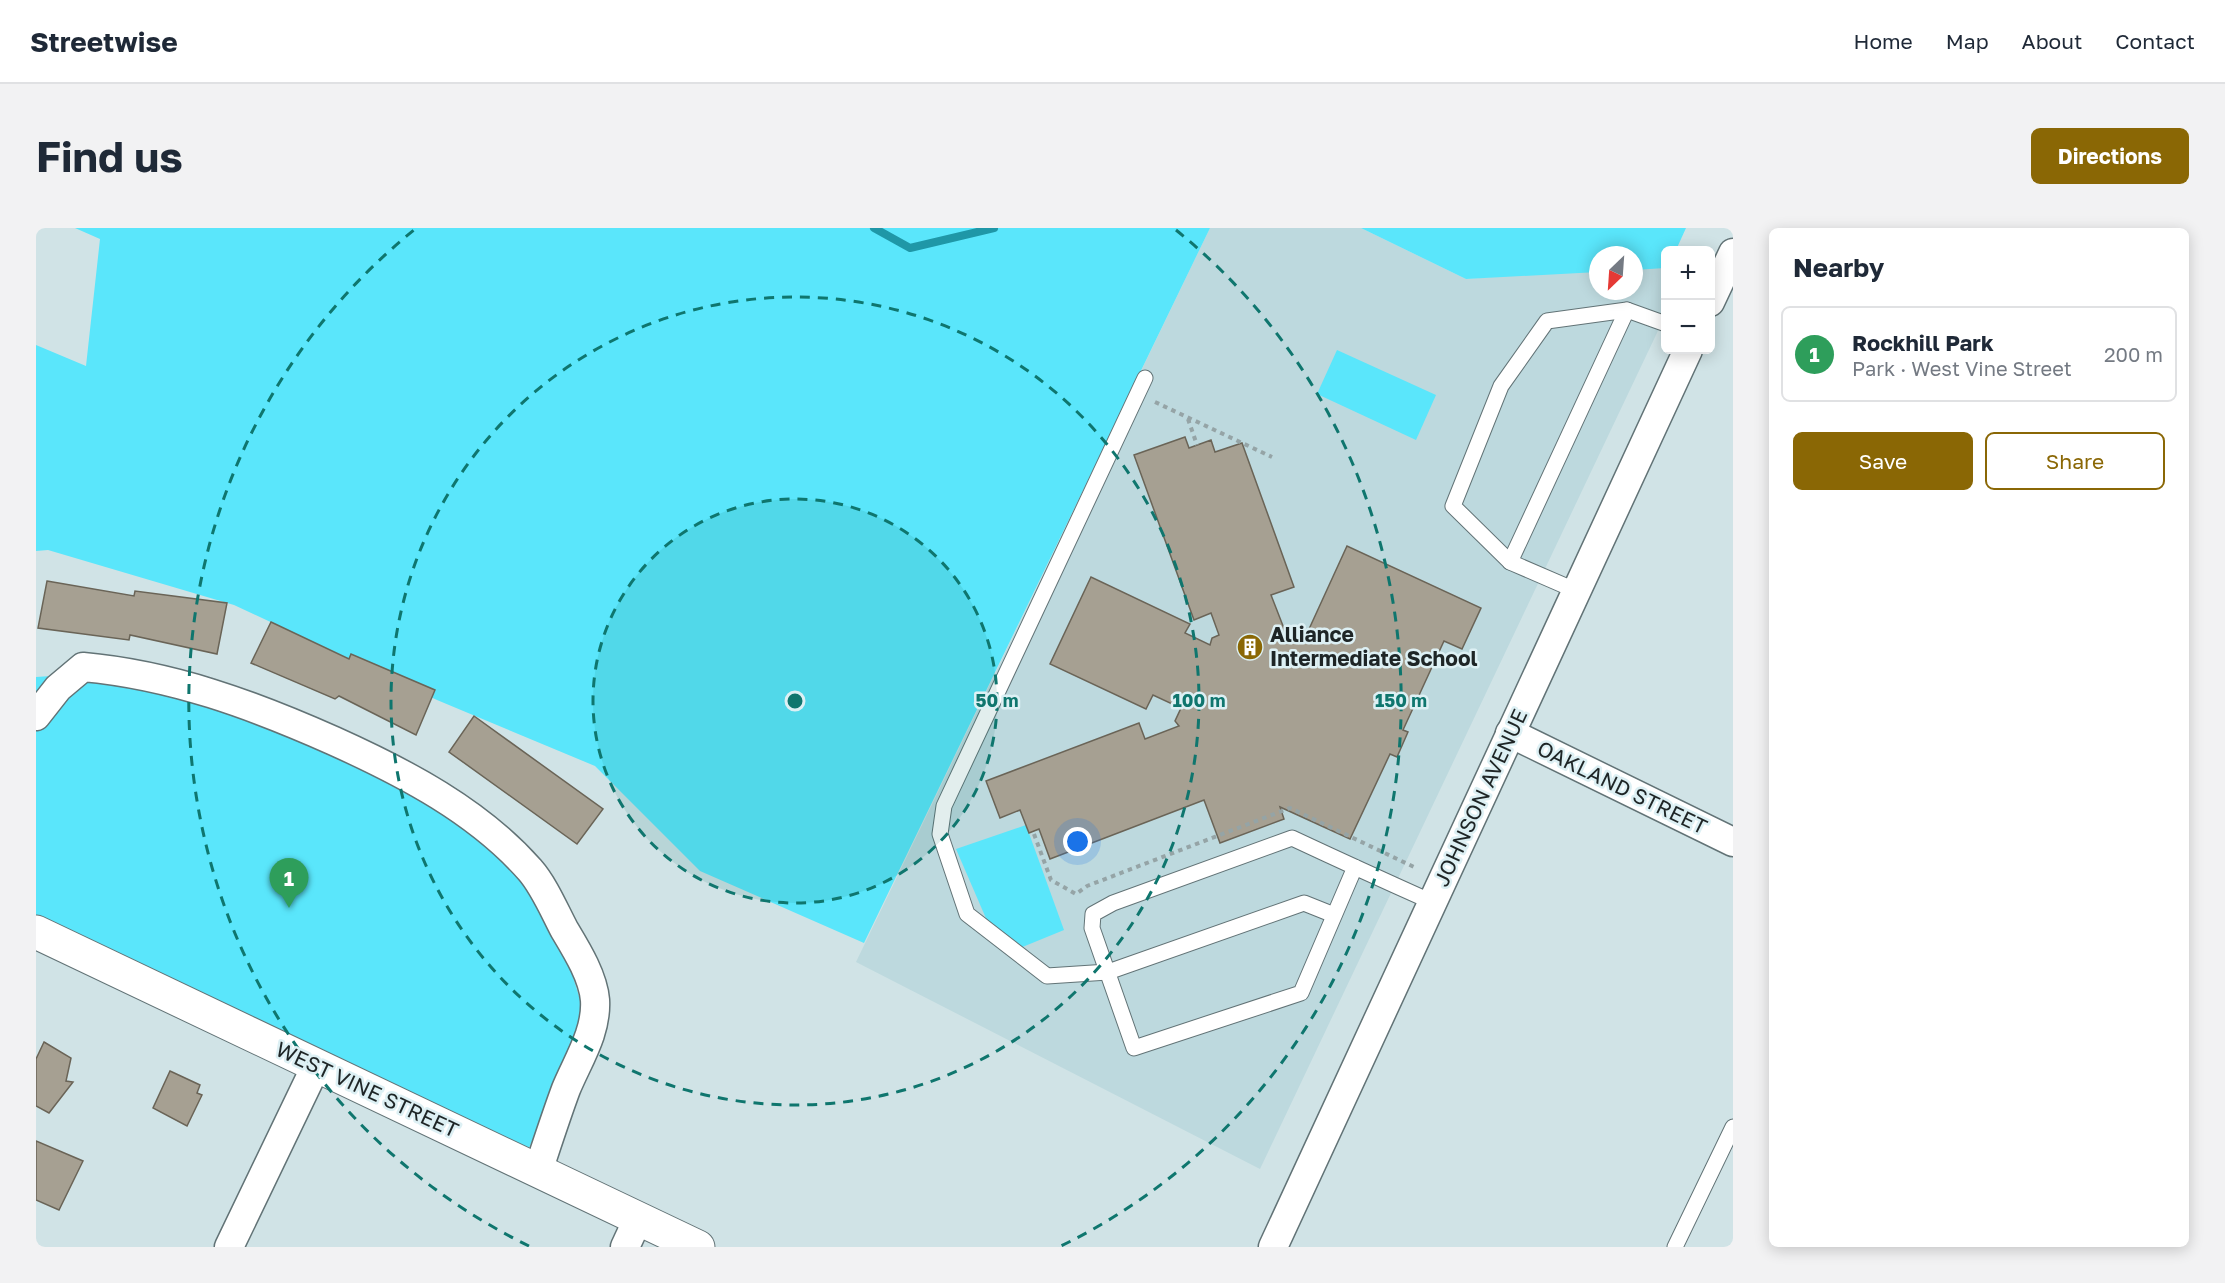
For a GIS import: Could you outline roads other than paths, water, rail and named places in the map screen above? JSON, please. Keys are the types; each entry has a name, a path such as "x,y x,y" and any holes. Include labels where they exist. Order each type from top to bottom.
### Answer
{"street":[{"path":"1711,300 1733,253"},
{"name":"JOHNSON AVENUE","path":"1273,1247 1686,354"},
{"path":"36,717 58,688 83,667 115,670 185,685 237,700 404,774 435,792 505,845 532,872 568,936 595,996 595,1015 590,1036 566,1090 538,1171"},
{"name":"OAKLAND STREET","path":"1510,733 1733,842"},
{"name":"WEST VINE STREET","path":"36,932 538,1171 632,1233 698,1247"},
{"path":"229,1247 316,1066"}],"lane":[{"path":"1577,591 1510,562 1453,506 1501,387 1548,321 1627,310 1661,323"},
{"path":"1510,562 1627,310"},
{"path":"1145,378 944,806 940,834 967,914 1047,976 1108,972 1304,903 1334,915"},
{"path":"1355,867 1301,993 1134,1047 1092,928 1094,914 1113,903 1292,838 1432,902"},
{"path":"1675,1247 1733,1127"}],"waterway":[{"path":"874,228 910,248 994,228"}],"place":[{"name":"Alliance Intermediate School","path":"1250,647"},
{"name":"Rockhill Park","path":"289,908"}]}
